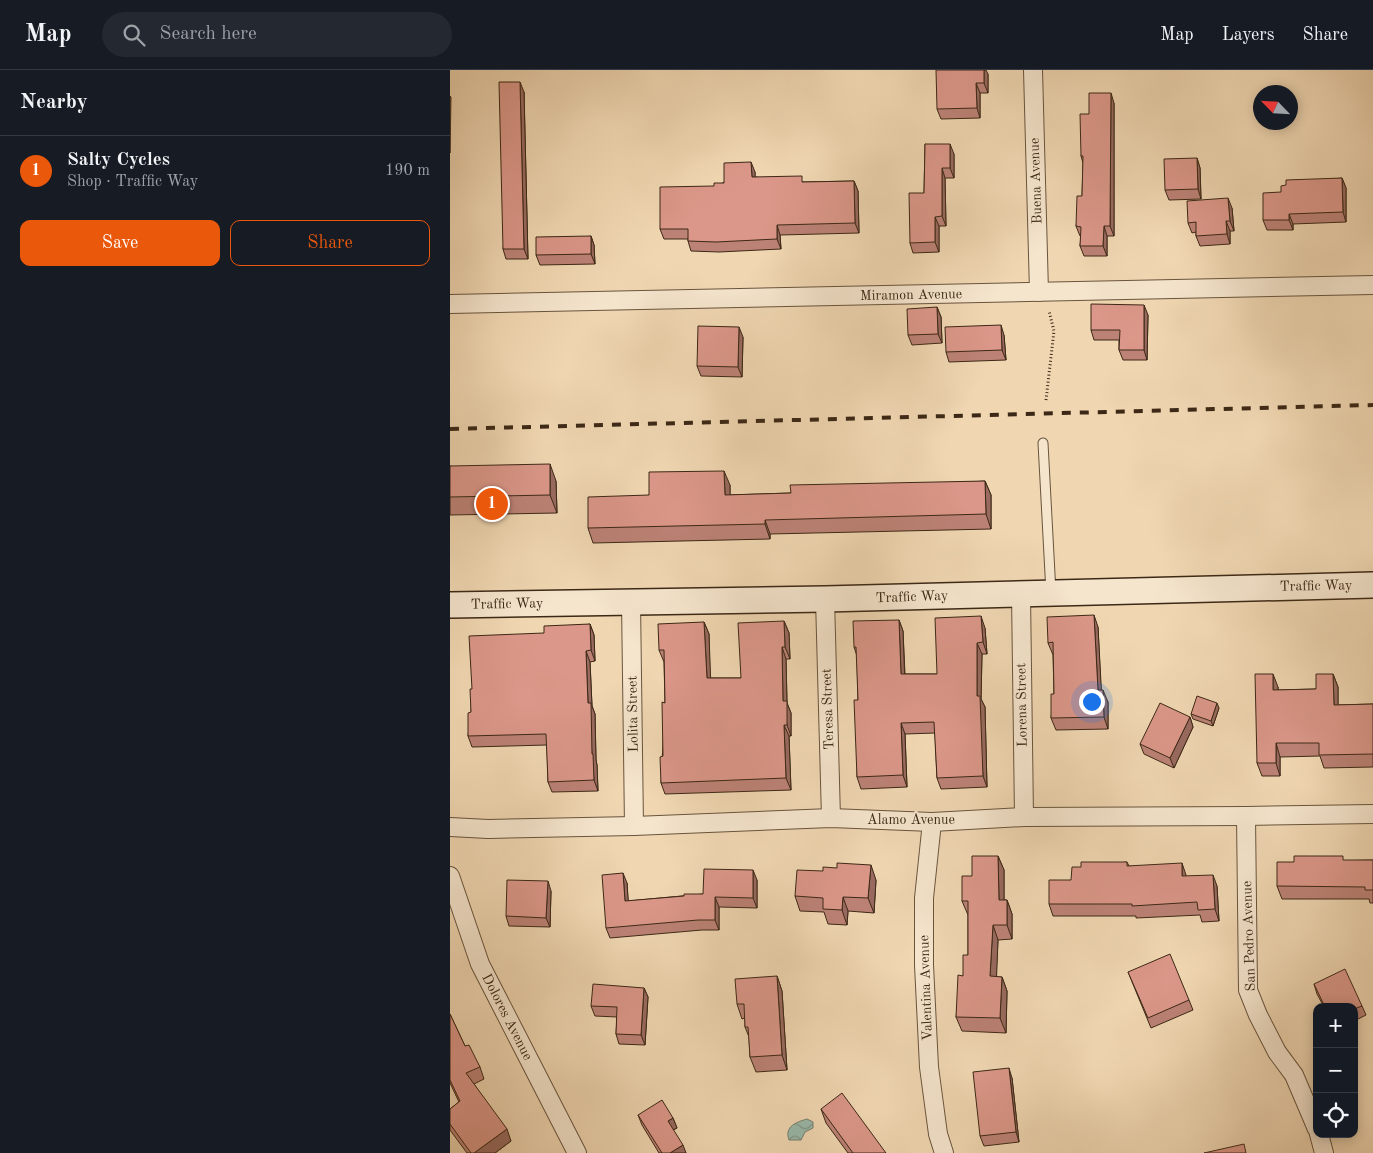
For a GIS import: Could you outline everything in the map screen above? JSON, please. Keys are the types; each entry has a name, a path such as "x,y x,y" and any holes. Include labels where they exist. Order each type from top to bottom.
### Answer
{"street":[{"name":"Buena Avenue","path":"1033,70 1043,292"},
{"name":"Miramon Avenue","path":"450,304 1373,285"},
{"name":"Traffic Way","path":"450,605 825,599 1373,585"},
{"name":"Lorena Street","path":"1020,594 1024,817"},
{"name":"Teresa Street","path":"825,599 831,818"},
{"name":"Lolita Street","path":"631,601 634,826"},
{"name":"Alamo Avenue","path":"450,827 488,829 634,826 831,818 932,822 1024,817 1373,814"},
{"name":"San Pedro Avenue","path":"1246,816 1248,990 1258,1015 1277,1052 1294,1075 1313,1120"},
{"name":"Valentina Avenue","path":"932,822 924,898 924,965 929,1068 938,1134 944,1153"},
{"name":"Dolores Avenue","path":"450,876 480,964 577,1153"},
{"path":"1320,1138 1324,1153"}],"lane":[{"path":"1043,443 1050,593"}],"path":[{"path":"1043,292 1054,331 1046,400"}],"water":[{"path":"807,1119 813,1122 813,1128 805,1132 801,1140 789,1140 788,1131 792,1125"}],"building":[{"path":"936,70 984,70 984,83 976,83 977,108 937,109"},
{"path":"499,82 520,82 524,249 503,249"},
{"path":"1089,93 1111,93 1110,226 1104,226 1103,246 1080,246 1081,227 1076,226 1077,196 1082,196 1083,156 1081,156 1080,114 1089,114"},
{"path":"925,144 950,144 950,168 942,168 942,216 935,217 935,242 910,243 909,193 924,193"},
{"path":"1197,158 1198,189 1165,190 1164,159"},
{"path":"751,162 752,177 802,176 802,182 854,181 855,223 777,225 777,239 716,242 688,241 688,229 660,229 660,187 714,186 714,183 724,183 724,163"},
{"path":"1342,178 1343,212 1289,214 1289,220 1263,220 1263,193 1281,192 1281,186 1286,185 1286,180"},
{"path":"1228,198 1230,221 1226,221 1227,234 1196,236 1196,222 1188,223 1187,201"},
{"path":"591,236 591,254 536,255 536,237"},
{"path":"1091,304 1144,305 1144,350 1119,350 1120,330 1091,330"},
{"path":"937,307 938,334 908,335 907,309"},
{"path":"1001,325 1002,350 946,352 945,327"},
{"path":"698,326 739,327 738,367 697,366"},
{"path":"550,464 550,495 450,497 450,466"},
{"path":"724,471 725,495 791,493 790,485 985,481 986,514 765,520 765,524 588,528 588,497 649,495 649,472"},
{"path":"1094,615 1098,690 1103,690 1104,717 1051,718 1051,694 1054,694 1053,642 1048,643 1047,617"},
{"path":"981,616 983,642 977,643 977,696 980,696 983,776 937,778 934,722 901,723 903,775 857,777 854,700 858,700 853,621 899,620 901,674 937,674 935,618"},
{"path":"784,621 785,647 782,647 783,701 787,701 787,725 784,725 786,778 661,783 660,757 663,756 662,702 665,703 664,650 659,650 658,624 704,622 707,678 741,678 738,623"},
{"path":"590,624 591,650 586,651 588,703 591,703 594,780 548,782 546,734 468,736 468,713 471,712 470,689 472,689 469,636 544,633 544,626"},
{"path":"1255,674 1273,674 1273,690 1316,689 1316,674 1333,674 1334,705 1373,704 1373,754 1319,755 1319,743 1276,743 1276,763 1257,763"},
{"path":"1197,696 1217,703 1211,721 1191,714"},
{"path":"1160,703 1190,717 1170,758 1140,744"},
{"path":"972,856 998,856 999,900 1007,900 1007,925 993,925 990,976 1002,977 1000,1018 956,1017 958,975 963,976 963,955 968,955 968,901 962,901 962,876 972,876"},
{"path":"1294,856 1343,856 1343,860 1373,860 1373,890 1365,890 1365,887 1277,886 1277,862 1294,862"},
{"path":"1081,862 1127,862 1127,866 1182,863 1182,876 1213,875 1215,909 1198,910 1197,902 1132,906 1132,904 1049,904 1049,880 1071,880 1072,867 1081,867"},
{"path":"837,863 871,865 868,898 843,897 842,910 823,909 823,898 795,896 797,870 823,871 823,867 837,868"},
{"path":"704,869 753,870 753,898 715,897 715,920 606,928 602,875 623,873 625,901 684,896 684,894 703,894"},
{"path":"507,880 548,881 546,918 506,916"},
{"path":"1170,954 1189,1000 1148,1018 1128,972"},
{"path":"1345,969 1362,1006 1358,1008 1358,1003 1323,1003 1314,984"},
{"path":"777,976 782,1055 750,1057 748,1027 745,1027 744,1004 737,1004 735,979"},
{"path":"593,984 644,988 641,1035 616,1034 617,1007 591,1006"},
{"path":"450,1014 465,1046 469,1045 480,1067 466,1073 507,1129 474,1153 471,1153 450,1124 450,1109 460,1101 450,1080"},
{"path":"1009,1068 1016,1132 980,1136 973,1072"},
{"path":"842,1093 886,1153 853,1153 821,1109"},
{"path":"662,1100 673,1118 668,1121 683,1145 670,1153 662,1153 638,1115"},
{"path":"1244,1144 1246,1153 1204,1153"}],"railway":[{"path":"450,429 1373,405"}],"place":[{"name":"Salty Cycles","path":"492,504"}]}
